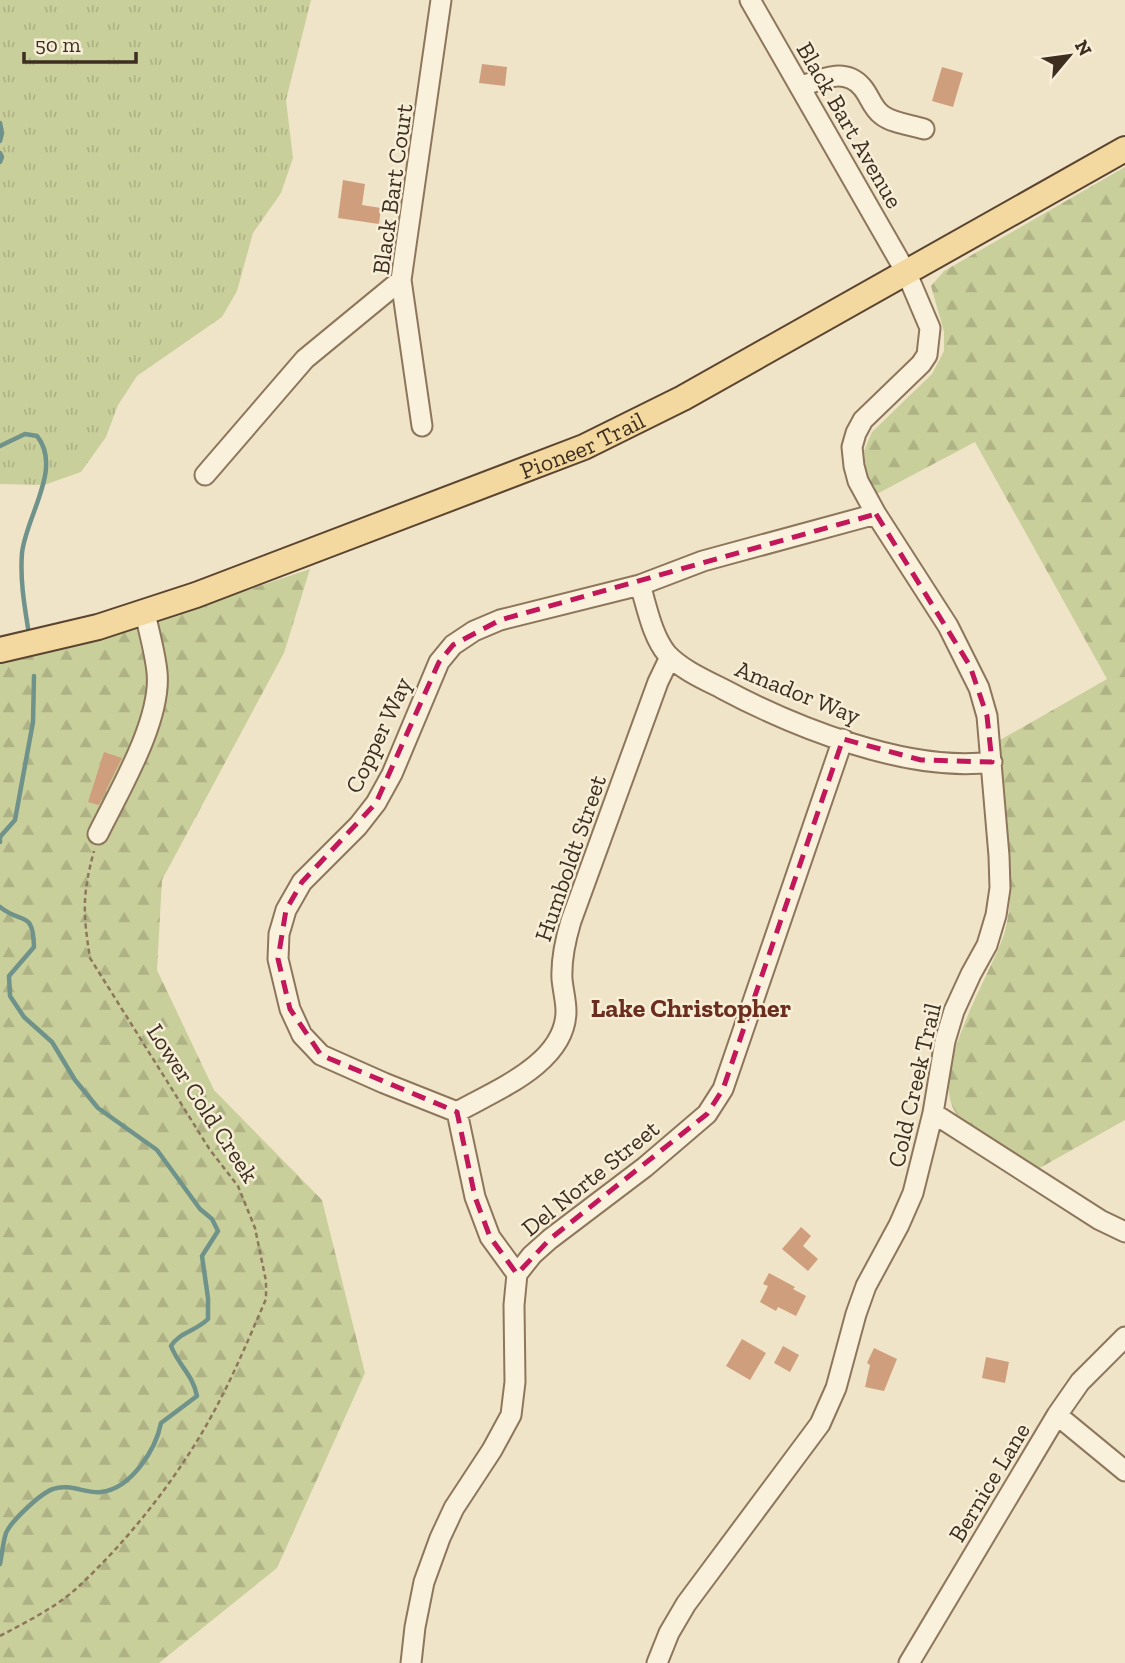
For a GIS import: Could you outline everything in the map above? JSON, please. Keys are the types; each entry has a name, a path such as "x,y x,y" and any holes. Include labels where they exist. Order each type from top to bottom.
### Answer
{"main road":[{"name":"Pioneer Trail","path":"0,650 47,641 145,613 584,447 683,398 1125,149"}],"street":[{"name":"Black Bart Court","path":"422,426 401,280 441,0"},
{"name":"Black Bart Avenue","path":"750,0 907,274"},
{"path":"800,87 828,77 848,76 862,87 876,110 884,117 924,128"},
{"name":"Cold Creek Trail","path":"657,1663 669,1633 686,1604 820,1424 836,1388 866,1286 913,1193 933,1113 938,1072 954,1011 987,945 996,915 1000,888 992,762 987,716 979,688 948,626 876,514 858,481 854,466 852,447 863,419 928,355 930,328 907,274"},
{"path":"205,475 305,359 401,280"},
{"name":"Copper Way","path":"457,1112 321,1055 302,1035 290,1009 278,959 279,934 286,910 302,882 358,826 376,803 392,774 439,662 453,645 474,631 500,620 640,585 703,561 876,514"},
{"name":"Amador Way","path":"640,585 661,645 670,657 693,673 742,699 798,724 921,760 966,764 992,762"},
{"path":"98,834 142,744 153,710 158,674 145,613"},
{"name":"Humboldt Street","path":"457,1112 534,1068 551,1051 562,1034 566,1012 562,956 570,921 658,682 670,657"},
{"name":"Del Norte Street","path":"411,1663 424,1582 440,1538 454,1508 511,1415 515,1382 514,1305 517,1274 532,1255 550,1239 645,1167 707,1114 723,1089 843,739"},
{"path":"457,1112 475,1197 490,1237 517,1274"},
{"path":"933,1113 1100,1220 1125,1232"},
{"name":"Bernice Lane","path":"908,1663 1058,1415 1080,1382 1125,1337"},
{"path":"1058,1415 1125,1471"}],"path":[{"name":"Lower Cold Creek","path":"0,1636 47,1610 76,1589 171,1482 221,1398 266,1299 266,1281 255,1228 238,1186 210,1150 90,958 84,923 84,887 98,834"}],"highlighted area":[{"path":"876,514 970,666 987,716 992,762 921,760 843,739 723,1089 707,1114 550,1239 517,1274 490,1237 475,1197 457,1112 321,1055 290,1009 278,959 286,910 302,882 376,803 439,662 453,645 500,620"}],"green space":[{"path":"0,0 311,0 286,100 293,158 281,193 253,233 237,291 222,317 137,376 118,405 106,437 81,472 44,485 0,484"},
{"path":"1125,167 1125,1120 1038,1169 985,1138 958,1116 950,1098 949,1076 964,1024 998,949 1008,918 1010,868 1000,740 1107,679 975,442 875,495 866,471 864,451 872,432 932,374 944,351 944,332 931,286 944,271"},
{"path":"310,569 284,653 162,880 157,970 214,1090 322,1200 365,1373 277,1568 159,1663 0,1663 0,664 99,640"}],"building":[{"path":"482,64 507,67 505,86 479,83"},
{"path":"942,67 963,73 953,107 932,101"},
{"path":"343,180 365,184 362,205 381,208 379,224 338,218"},
{"path":"104,752 122,758 99,805 88,802"},
{"path":"801,1227 811,1236 803,1246 818,1259 808,1271 782,1249"},
{"path":"769,1273 806,1296 796,1316 778,1307 776,1311 760,1302 768,1286 763,1284"},
{"path":"742,1339 766,1353 750,1380 726,1366"},
{"path":"783,1346 799,1355 790,1372 774,1363"},
{"path":"874,1348 897,1359 884,1391 865,1387 870,1365 867,1363"},
{"path":"986,1357 1009,1362 1005,1383 982,1378"}],"waterway":[{"path":"0,123 0,141"},
{"path":"0,153 0,162"},
{"path":"0,446 25,434 37,436 44,449 45,477 22,553 22,582 28,628"},
{"path":"0,842 0,837 15,820 33,722 34,676"},
{"path":"0,907 29,922 33,935 34,947 9,976 10,996 24,1017 52,1042 75,1080 98,1108 157,1150 200,1209 212,1219 218,1231 202,1256 208,1319 171,1346 197,1396 161,1423 148,1455 132,1476 122,1484 101,1492 59,1487 34,1502 6,1533 0,1564"}],"district":[{"name":"Lake Christopher","path":"691,1008"}]}
